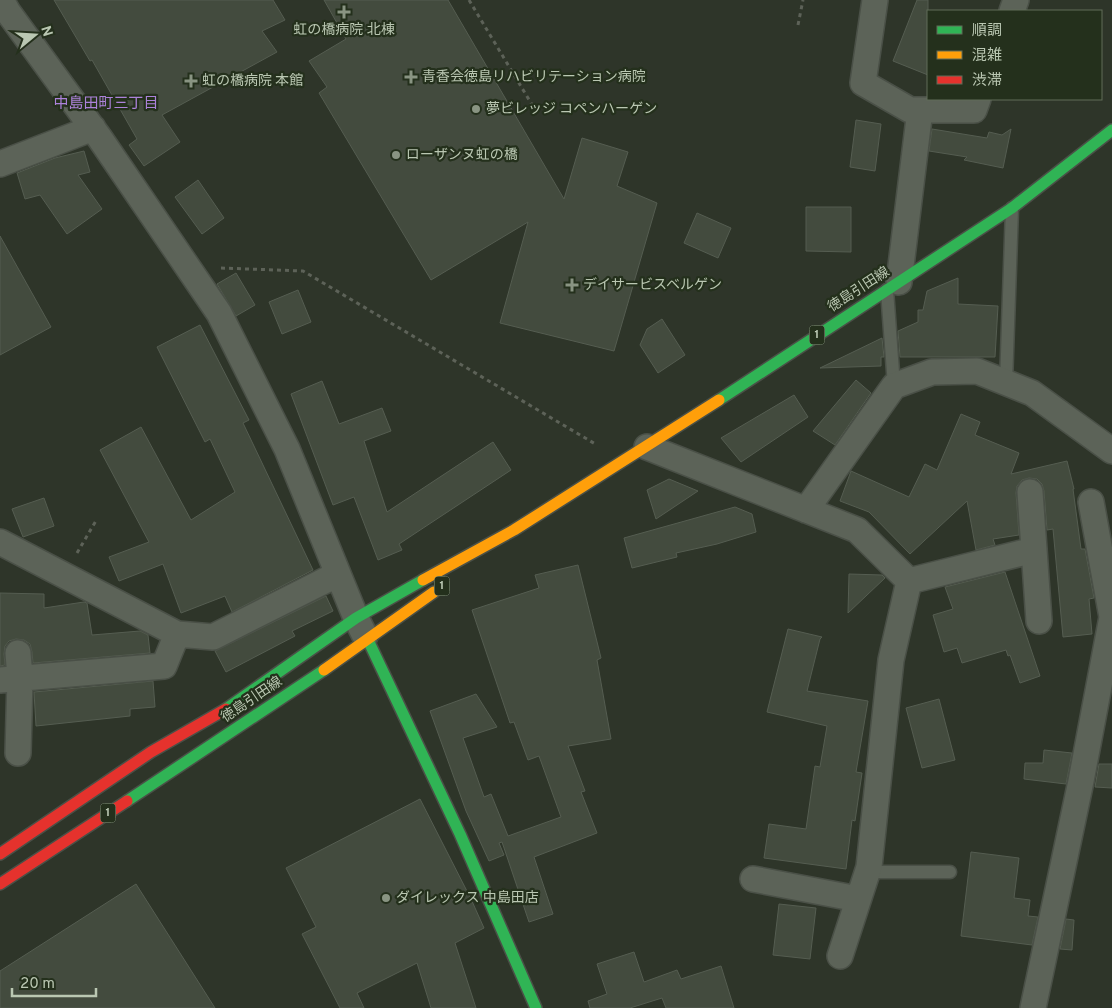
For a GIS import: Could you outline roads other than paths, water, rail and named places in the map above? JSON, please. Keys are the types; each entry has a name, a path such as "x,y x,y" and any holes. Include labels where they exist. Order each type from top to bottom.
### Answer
{"main road":[{"name":"徳島引田線","path":"0,854 151,752 216,716 356,618 514,530 624,462 1012,208 1112,130"},
{"name":"徳島引田線","path":"0,884 368,640 514,530"},
{"path":"368,640 460,834 536,1008"}],"street":[{"path":"875,0 863,83 910,110 974,110 978,100"},
{"path":"1,3 93,128 220,313 287,449 356,618 368,640"},
{"path":"893,286 920,110"},
{"path":"0,164 93,128"},
{"path":"806,510 894,386 932,372 977,371 1032,393 1112,451"},
{"path":"647,447 857,530 909,581"},
{"path":"1030,492 1039,621"},
{"path":"1033,1008 1082,781 1112,616 1091,502"},
{"path":"0,542 177,634 213,637 338,574"},
{"path":"909,581 1034,550"},
{"path":"840,956 867,872 891,660 909,581"},
{"path":"10,679 164,666 177,634"},
{"path":"18,653 10,679 18,753"},
{"path":"753,879 858,899"}],"lane":[{"path":"1006,383 1012,208"},
{"path":"893,286 894,386"},
{"path":"867,872 950,872"}],"place":[{"name":"虹の橋病院 北棟","path":"344,12"},
{"name":"青香会徳島リハビリテーション病院","path":"411,77"},
{"name":"虹の橋病院 本館","path":"191,81"},
{"name":"夢ビレッジ コペンハーゲン","path":"476,109"},
{"name":"ローザンヌ虹の橋","path":"396,155"},
{"name":"デイサービスベルゲン","path":"572,285"},
{"name":"ダイレックス 中島田店","path":"386,898"}],"district":[{"name":"中島田町三丁目","path":"106,104"}]}
